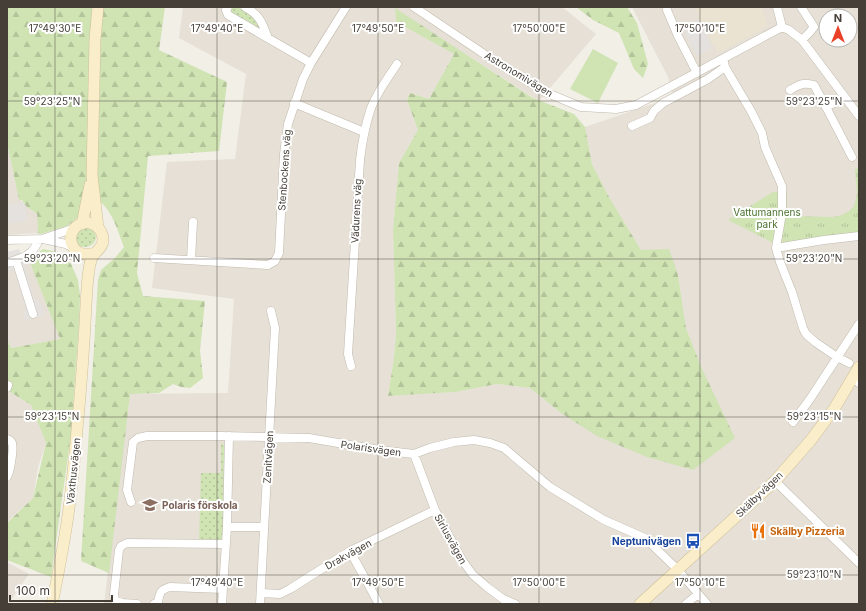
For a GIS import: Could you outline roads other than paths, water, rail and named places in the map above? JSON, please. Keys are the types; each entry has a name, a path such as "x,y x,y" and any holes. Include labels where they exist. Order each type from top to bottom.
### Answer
{"street":[{"name":"Växthusvägen","path":"52,604 65,535 73,477 87,290 92,258 101,248 103,239 101,231 98,228 92,175 95,39 98,7"},
{"path":"228,7 226,10 228,15 311,63"},
{"path":"245,7 254,12 262,20 268,38"},
{"name":"Stenbockens väg","path":"154,258 268,265 275,262 279,252 284,154 288,124 303,79 311,63 346,7"},
{"name":"Astronomivägen","path":"414,7 493,60 545,92 581,107 616,109 636,105 697,73 724,63 782,27"},
{"path":"777,7 782,27 789,30 802,40 859,116"},
{"path":"801,7 814,27 802,40"},
{"path":"667,10 678,36 697,73"},
{"path":"632,126 650,118 654,111 663,103 708,79 724,63 762,133 765,147 782,186 782,213 776,248 792,292 800,322 806,334 815,342 837,357 854,365"},
{"name":"Vädurens väg","path":"351,366 348,354 360,160 364,132 370,109 397,64"},
{"path":"790,90 806,83 814,85 852,157"},
{"path":"826,107 845,98"},
{"path":"294,103 364,132"},
{"name":"Växthusvägen","path":"87,290 71,236 78,226 92,175"},
{"path":"191,260 193,222"},
{"path":"7,263 31,253 41,239 91,223 98,228"},
{"path":"776,248 859,236"},
{"path":"7,240 41,239 66,244 76,251 87,255 95,253"},
{"path":"16,260 33,314"},
{"name":"Zenitvägen","path":"260,604 275,328 270,311"},
{"path":"793,422 810,399 859,324"},
{"name":"Skälbyvägen","path":"640,604 776,481 811,440 856,380 854,365"},
{"name":"Polarisvägen","path":"131,502 127,490 133,442 138,438 147,436 309,438 379,450 414,454 454,442 474,440 490,443 504,448 550,487 604,520 645,538 677,569"},
{"path":"222,604 227,527 229,436"},
{"path":"7,439 11,441 13,446 10,472 7,477"},
{"name":"Siriusvägen","path":"414,454 436,510 462,560 473,575 503,599 514,604"},
{"path":"776,481 859,563"},
{"name":"Drakvägen","path":"260,593 280,594 350,551 436,510"},
{"path":"227,527 264,528"},
{"path":"137,604 115,601 114,594 118,550 121,546 126,543 226,544"},
{"path":"350,551 379,604"},
{"path":"677,569 707,604"},
{"path":"157,603 159,593 163,589 170,587 223,589"},
{"path":"686,604 698,594"}],"place":[{"name":"Polaris förskola","path":"150,505"},
{"name":"Skälby Pizzeria","path":"758,531"},
{"name":"Neptunivägen","path":"693,541"}],"park label":[{"name":"Vattumannens park","path":"767,218"}]}
